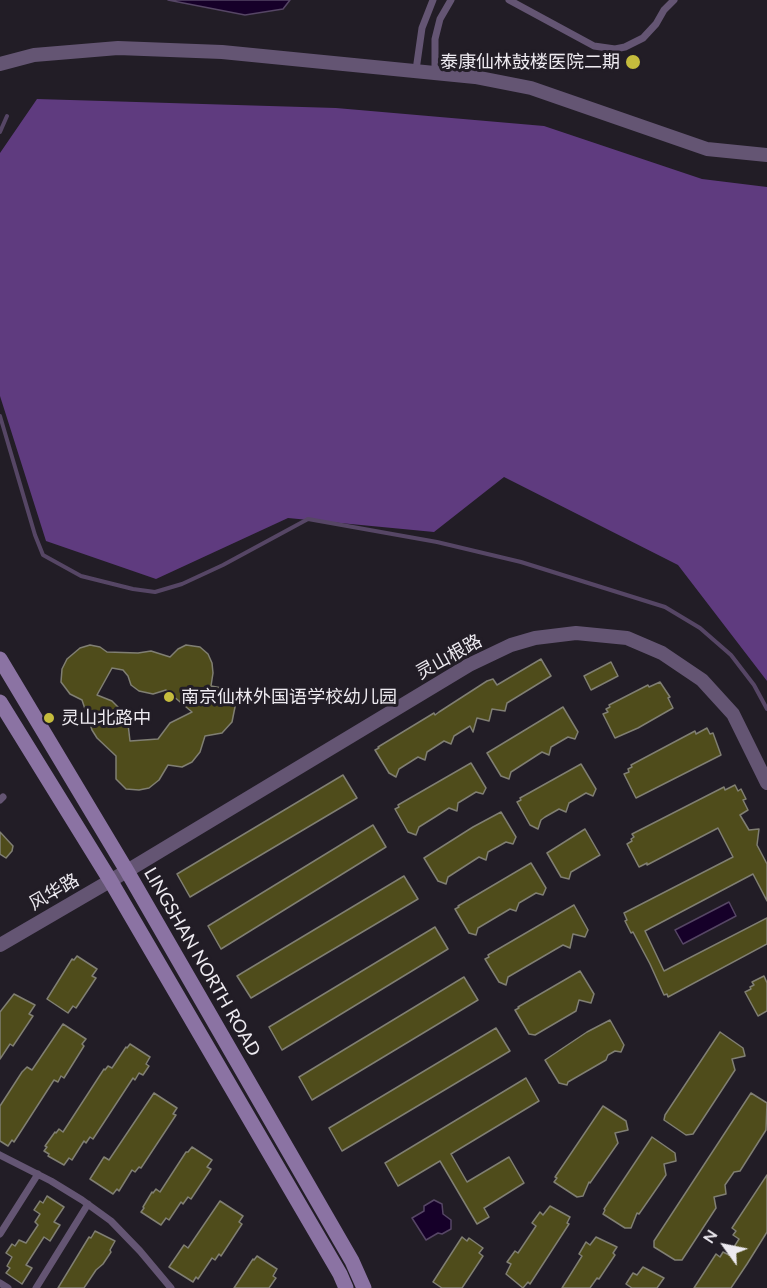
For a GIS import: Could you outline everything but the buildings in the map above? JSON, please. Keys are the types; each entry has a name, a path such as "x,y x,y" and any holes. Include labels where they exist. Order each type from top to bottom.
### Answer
{"main road":[{"name":"LINGSHAN NORTH ROAD","path":"0,659 127,871 352,1261 364,1288"},
{"name":"LINGSHAN NORTH ROAD","path":"0,702 110,880 340,1274 346,1288"}],"street":[{"path":"0,64 34,55 118,48 222,52 435,72 531,88 707,149 767,155"},
{"name":"灵山根路","path":"127,871 469,665 511,645 535,638 576,633 627,638 662,653 702,680 733,714 767,783"},
{"name":"风华路","path":"0,945 127,871"}],"lane":[{"path":"416,70 422,27 433,0"},
{"path":"435,72 434,50 437,28 451,0"},
{"path":"509,0 594,46 615,48 625,47 643,38 674,0"},
{"path":"0,1155 38,1174 88,1204 111,1221 171,1288"},
{"path":"0,1234 38,1174"},
{"path":"36,1288 88,1204"},
{"path":"0,1283 8,1288"}],"shaded area":[{"path":"168,0 290,0 283,9 245,15"},
{"path":"37,99 336,108 544,126 702,179 767,187 767,681 678,565 504,477 434,532 288,518 156,579 46,541 0,396 0,153"},
{"path":"729,902 736,916 683,944 675,930"},
{"path":"434,1200 442,1204 443,1214 451,1220 451,1229 426,1240 412,1218 424,1211 424,1206"}],"waterway":[{"path":"0,132 7,116"},
{"path":"0,416 43,555 81,576 155,592 182,584 223,565 308,519 437,542 521,562 665,607 700,628 731,655 754,685 767,709"}],"place":[{"name":"泰康仙林鼓楼医院二期","path":"633,62"},
{"name":"南京仙林外国语学校幼儿园","path":"169,697"},
{"name":"灵山北路中","path":"49,718"}]}
